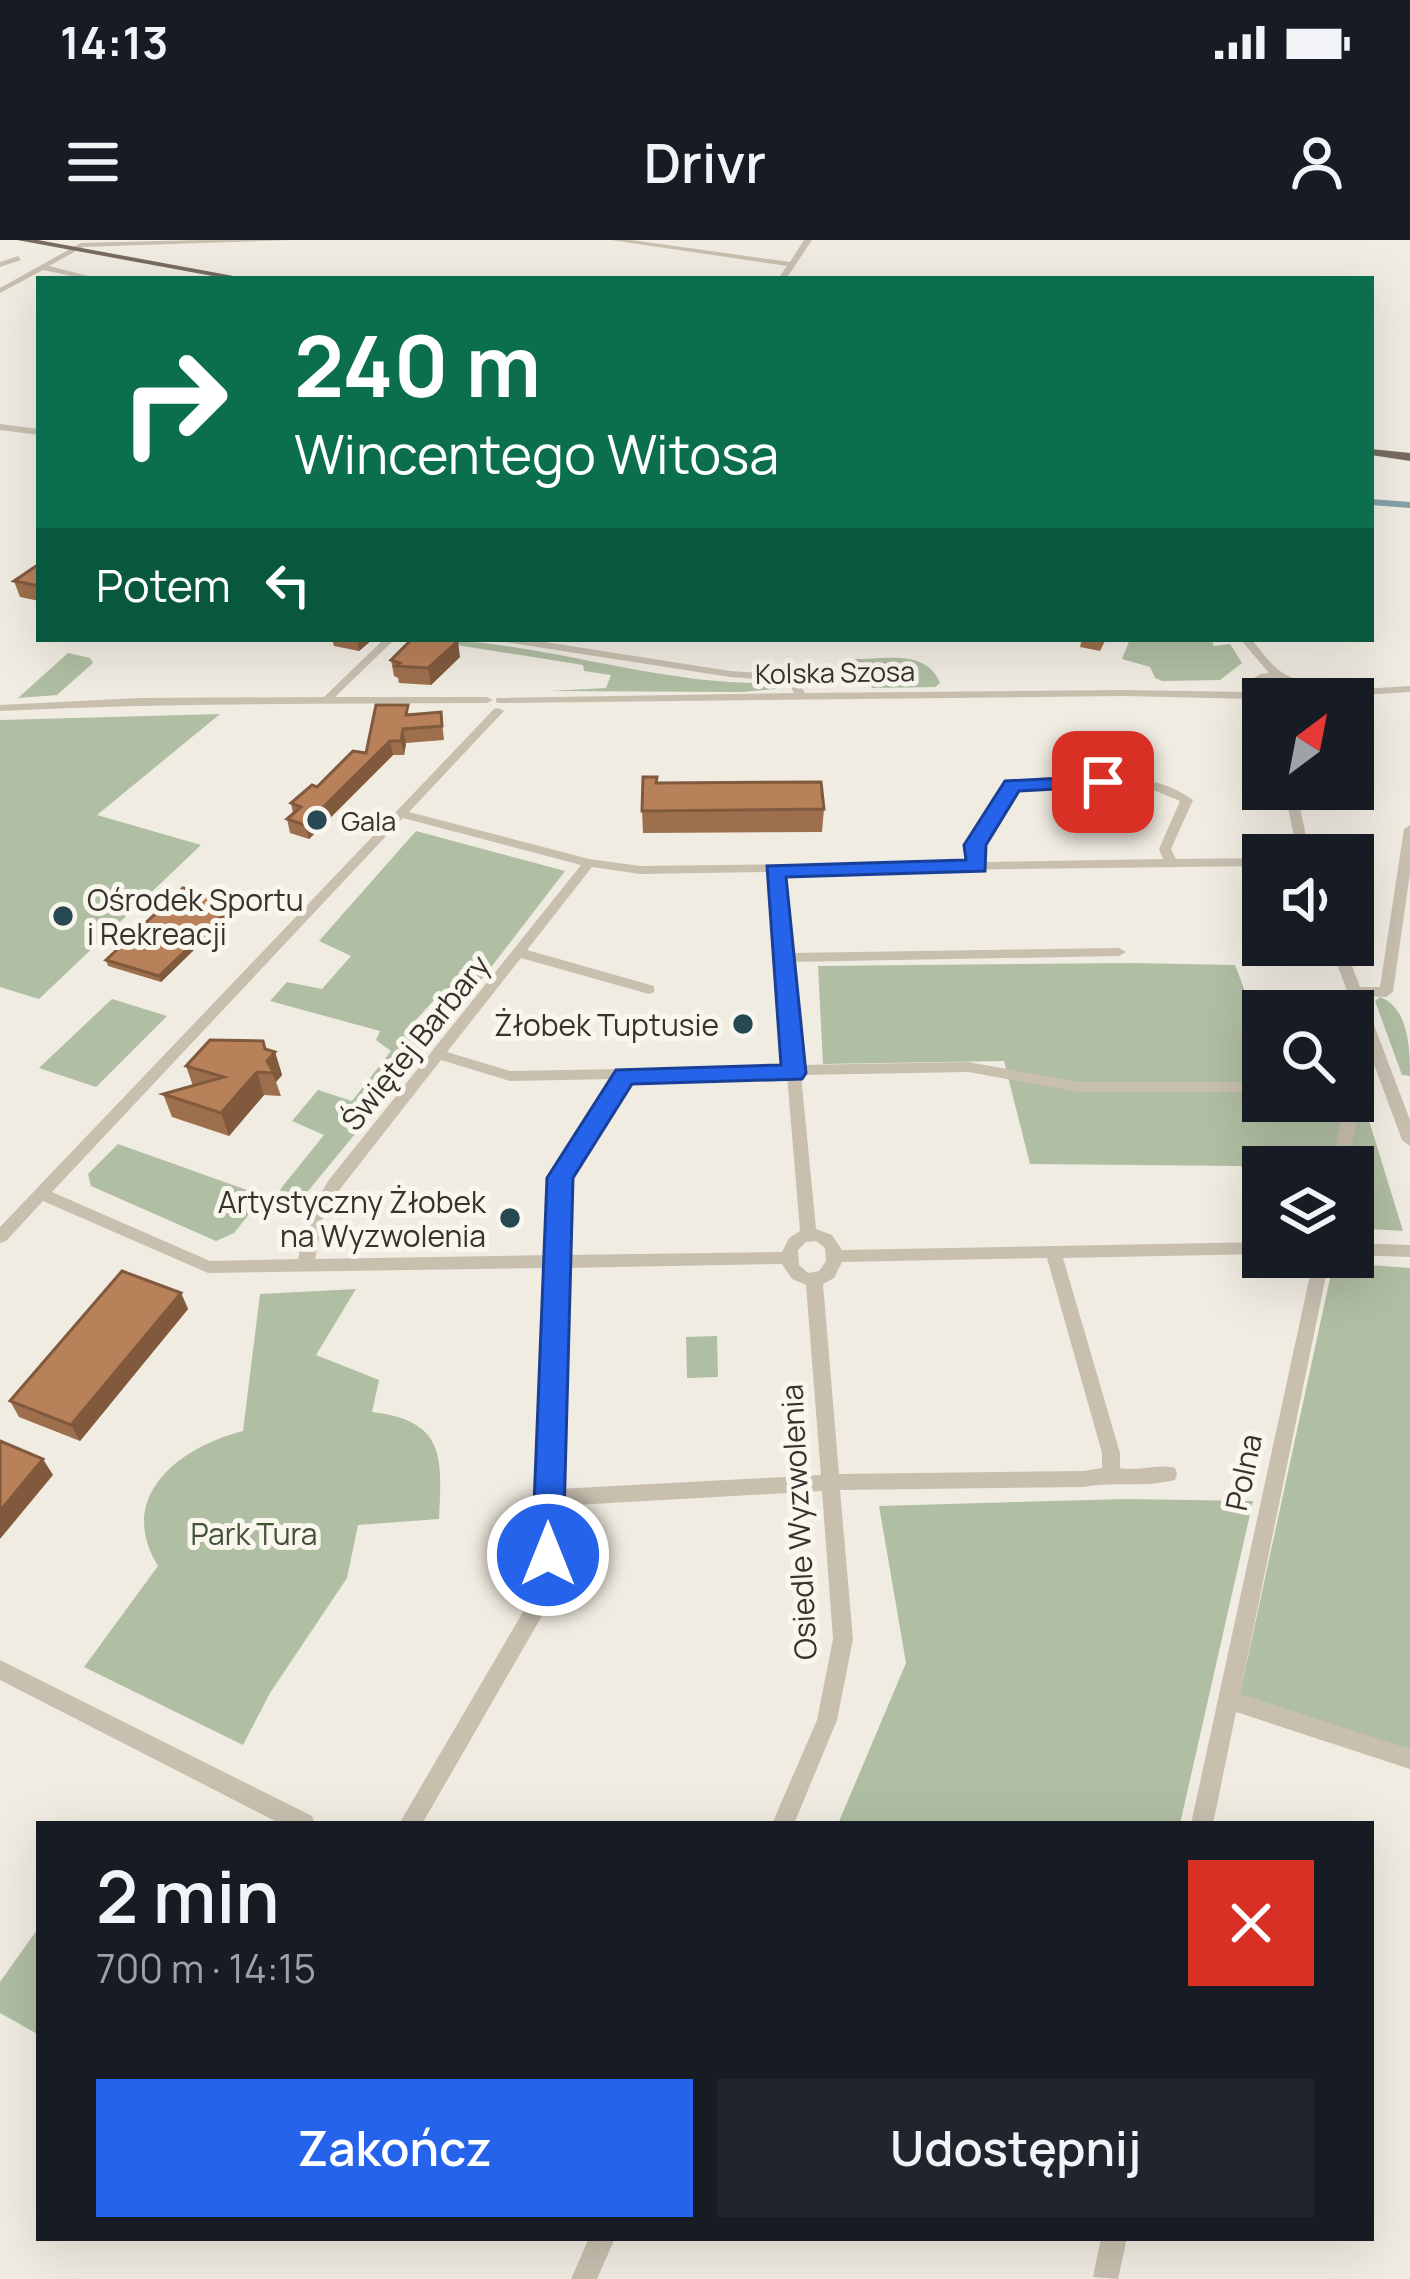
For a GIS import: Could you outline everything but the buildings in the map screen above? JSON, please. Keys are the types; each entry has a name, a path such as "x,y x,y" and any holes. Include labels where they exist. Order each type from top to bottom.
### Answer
{"main road":[{"path":"22,240 228,276"},
{"path":"1374,452 1410,457"}],"street":[{"path":"0,291 87,244 289,240"},
{"path":"615,240 674,243 792,264"},
{"path":"784,276 808,240"},
{"path":"0,266 18,258"},
{"path":"41,266 83,276"},
{"path":"0,427 36,433"},
{"path":"329,703 330,695 387,642"},
{"path":"524,642 730,674 791,678 802,697"},
{"path":"1246,642 1259,676 1278,676"},
{"path":"1248,642 1281,678"},
{"path":"1374,690 1410,689"},
{"name":"Kolska Szosa","path":"2,708 1242,695"},
{"path":"0,1237 481,732 494,706"},
{"path":"978,866 975,845 1006,790 1012,785 1072,782 1135,782 1172,790 1187,800 1165,849 1172,864"},
{"path":"401,814 589,863 640,870 1242,862"},
{"path":"1374,992 1386,992 1410,829"},
{"name":"Świętej Barbary","path":"305,1266 315,1218 329,1193 589,863"},
{"path":"775,871 809,1237"},
{"path":"783,958 1119,952"},
{"path":"521,953 649,989"},
{"path":"1374,1044 1410,1140"},
{"path":"438,1054 510,1076 968,1067 1078,1087 1242,1087"},
{"path":"412,1821 548,1588 560,1178 624,1076"},
{"path":"42,1194 208,1267 785,1258"},
{"path":"785,1258 791,1244 809,1237 828,1242 838,1256"},
{"path":"838,1256 1242,1248"},
{"path":"1374,1250 1410,1251"},
{"path":"1054,1252 1111,1453 1111,1474"},
{"path":"785,1258 795,1272 814,1277 832,1270 838,1256"},
{"name":"Osiedle Wyzwolenia","path":"784,1821 827,1720 843,1639 814,1277"},
{"name":"Polna","path":"1203,1821 1317,1278"},
{"path":"548,1498 832,1482 1168,1474"},
{"path":"0,1670 298,1821"},
{"path":"1228,1700 1410,1759"},
{"path":"584,2279 601,2241"},
{"path":"1106,2277 1113,2241"}],"green space":[{"path":"438,642 509,646 687,678 777,683 785,688 549,691 606,688 611,675 584,671 583,665"},
{"path":"1129,642 1212,642 1214,646 1230,644 1242,663 1220,680 1162,681 1150,667 1122,659"},
{"path":"68,653 93,663 57,695 18,698"},
{"path":"855,659 916,660 934,672 940,683 935,687 873,688 841,671"},
{"name":"Ośrodek Sportu i Rekreacji","path":"220,714 97,815 201,845 39,999 0,987 0,720"},
{"path":"416,831 565,871 469,996 444,989 407,1030 435,1037 294,1208 268,1216 282,1187 324,1135 292,1121 318,1090 352,1101 391,1051 376,1040 380,1031 270,1001 287,982 322,989 351,956 319,941"},
{"path":"1235,965 1244,990 1242,1122 1369,1122 1403,1231 1374,1229 1374,1146 1242,1146 1242,1168 1030,1164 1004,1061 823,1064 818,966"},
{"path":"1380,997 1390,1002 1402,1020 1410,1076 1402,1075 1375,1001"},
{"path":"112,999 167,1016 96,1087 39,1068"},
{"path":"118,1144 264,1196 234,1233 216,1241 91,1186 88,1174"},
{"path":"1374,1265 1410,1268 1410,1750 1239,1698 1330,1278 1374,1278"},
{"name":"Park Tura","path":"356,1289 316,1355 379,1380 372,1412 396,1417 427,1433 439,1460 439,1519 358,1525 347,1578 270,1693 243,1745 84,1667 158,1566 144,1518 149,1497 161,1478 197,1449 243,1431 260,1294"},
{"path":"717,1336 718,1377 687,1378 686,1337"},
{"path":"1126,1499 1253,1501 1181,1821 839,1821 906,1663 879,1506"},
{"path":"36,1931 36,2033 0,2013 0,1982"}],"waterway":[{"path":"1374,502 1410,505"}],"place":[{"name":"Gala","path":"317,820"},
{"name":"Ośrodek Sportu i Rekreacji","path":"63,916"},
{"name":"Żłobek Tuptusie","path":"743,1024"},
{"name":"Artystyczny Żłobek na Wyzwolenia","path":"510,1218"}],"route":[{"path":"548,1555 560,1178 624,1076 794,1073 775,871 978,866 975,845 1012,785 1103,782"}]}
